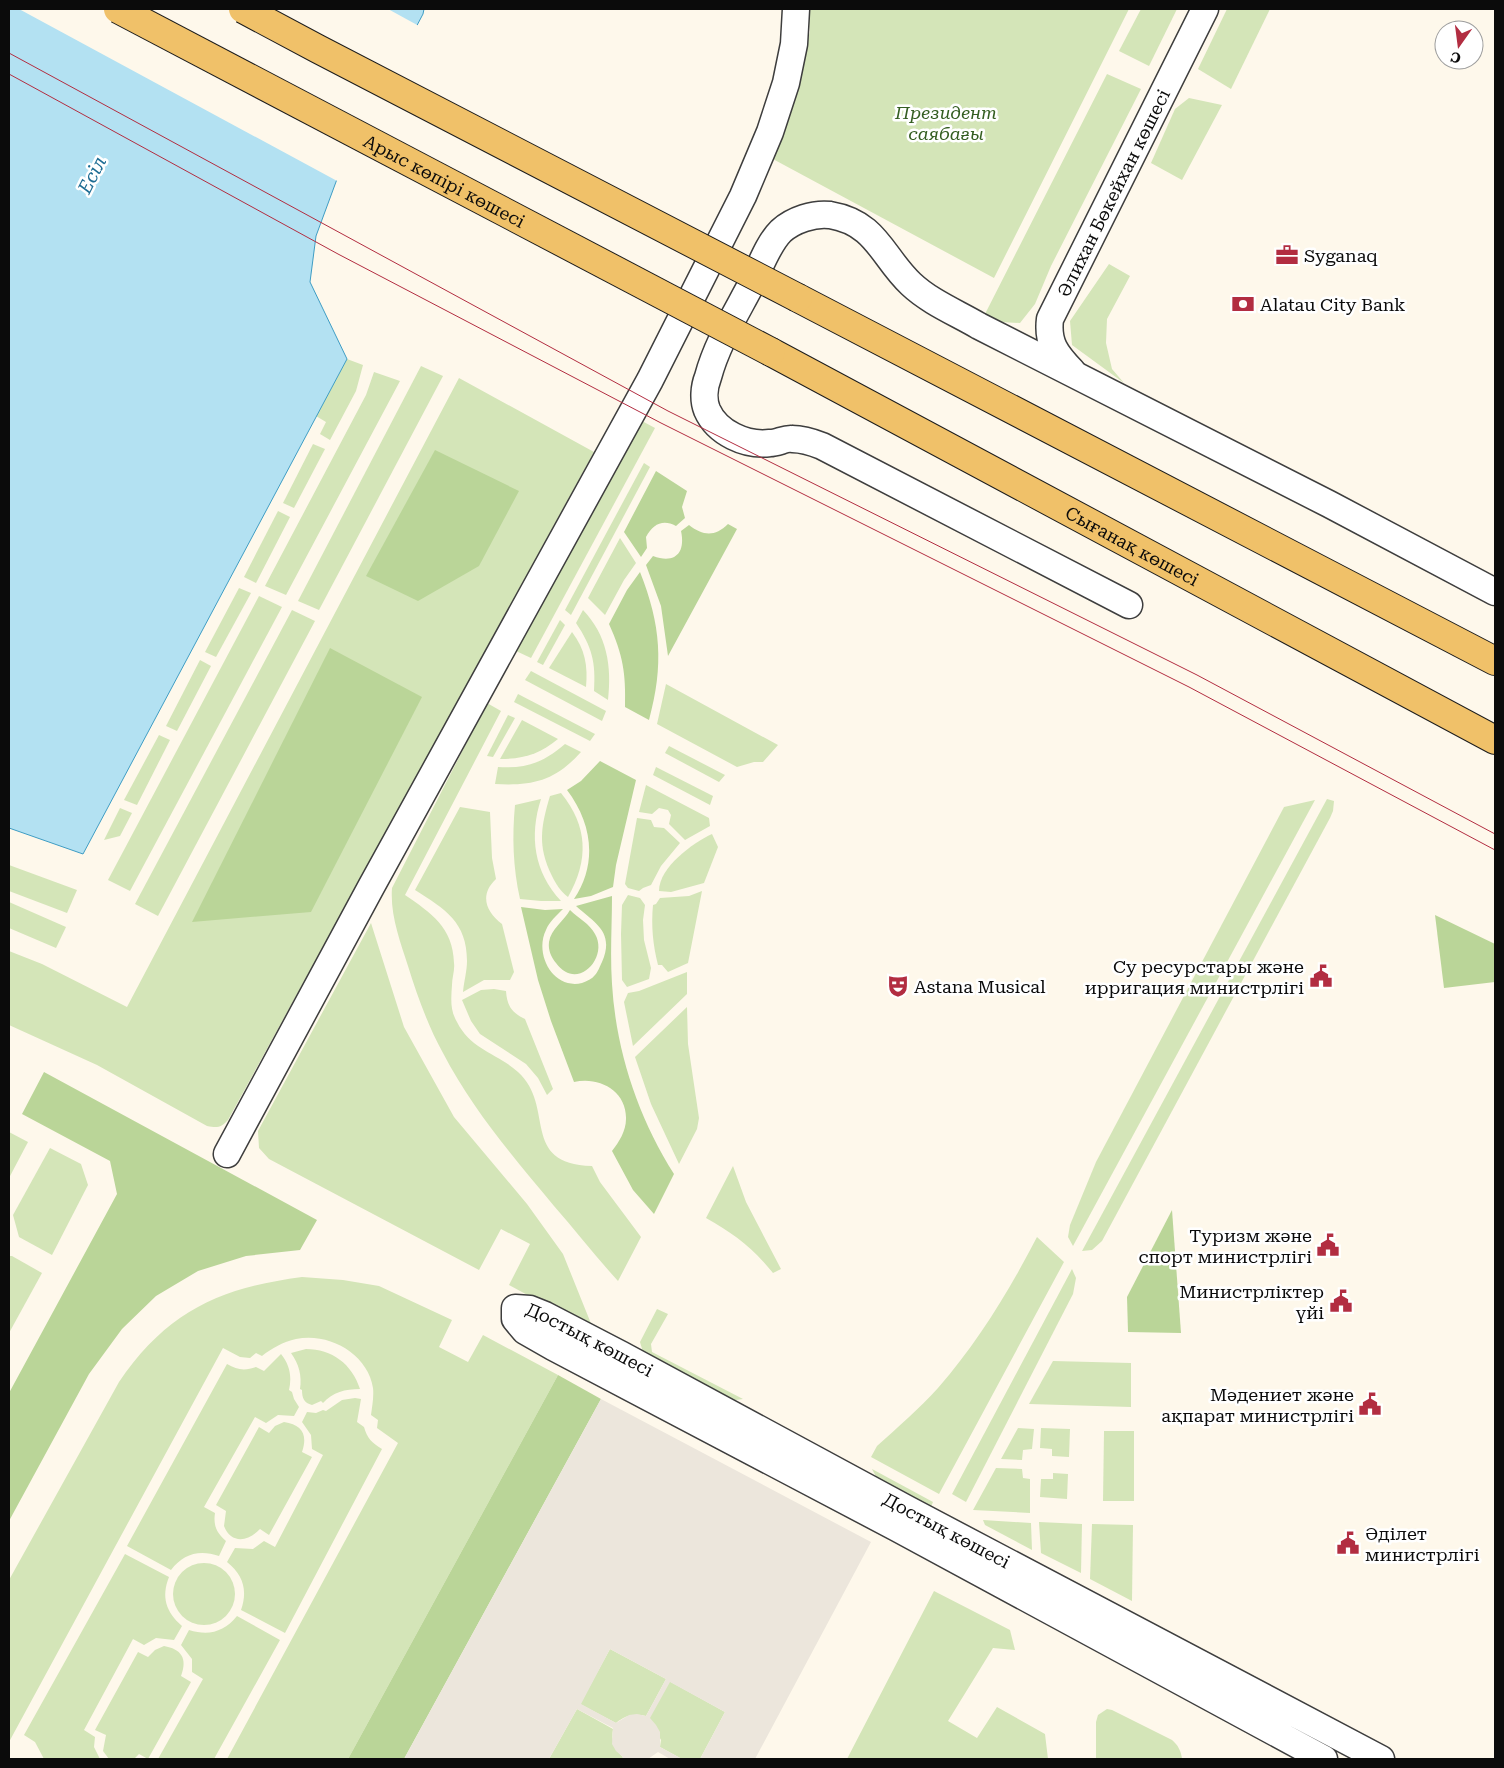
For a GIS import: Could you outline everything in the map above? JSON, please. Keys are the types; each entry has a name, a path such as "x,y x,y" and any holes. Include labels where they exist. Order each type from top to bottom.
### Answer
{"main road":[{"name":"Арыс көпірі көшесі","path":"118,9 771,352"},
{"path":"243,9 1494,659"},
{"name":"Сығанақ көшесі","path":"771,352 1495,740"}],"street":[{"path":"227,1154 371,887 650,380 743,196 770,132 786,83 794,44 796,9"},
{"name":"Әлихан Бөкейхан көшесі","path":"1076,375 1060,359 1052,345 1048,332 1050,318 1205,9"},
{"path":"1129,605 822,446 803,439 789,438 770,444 755,443 738,439 728,434 716,424 706,410 704,396 707,378 717,350 774,241 782,231 795,222 810,216 829,215 861,226 876,239 912,285 932,299 979,326 1329,504 1495,592"},
{"name":"Достық көшесі","path":"1324,1759 897,1528 553,1347 525,1330 515,1319 515,1308 530,1309 613,1351 922,1517 1381,1759"}],"green space":[{"name":"Президент саябағы","path":"808,9 1129,9 994,278 771,158 810,32"},
{"path":"1141,9 1177,9 1149,66 1119,51"},
{"path":"1227,9 1270,9 1231,89 1198,69"},
{"path":"1107,74 1141,89 1051,266 1035,304 1020,323 1001,322 985,314"},
{"path":"1189,98 1222,105 1182,180 1151,163 1175,109"},
{"path":"1109,264 1130,276 1107,319 1106,343 1112,369 1124,383 1072,345 1070,321"},
{"path":"347,359 363,365 356,391 330,440 320,434 326,422 316,416"},
{"path":"421,366 443,376 319,610 298,601"},
{"path":"374,372 400,381 286,595 265,586 366,395"},
{"path":"459,378 594,452 228,1120 219,1127 207,1126 97,1065 9,1025 9,951 42,964 127,1007"},
{"path":"642,421 655,428 531,658 516,651"},
{"path":"313,444 325,449 294,508 283,503"},
{"path":"435,450 519,491 479,566 418,601 366,576"},
{"path":"644,463 650,467 571,615 565,610"},
{"path":"656,471 687,491 682,507 685,518 676,526 663,523 655,526 646,537 647,548 641,557 624,532"},
{"path":"278,511 290,517 256,583 244,577"},
{"path":"728,524 737,529 668,656 661,606 646,565 653,556 667,559 677,555 682,546 681,531 689,525 694,529 709,534 718,531"},
{"path":"620,538 636,563 624,580 605,615 588,598"},
{"path":"640,572 652,610 658,645 657,681 649,720 625,707 623,664 618,645 609,624 627,590"},
{"path":"239,588 251,593 216,657 205,652"},
{"path":"259,596 282,607 130,891 108,880"},
{"path":"292,610 315,621 158,916 135,904"},
{"path":"583,610 603,640 609,675 608,700 594,691 592,655 576,623"},
{"path":"560,620 565,625 543,665 537,662"},
{"path":"572,632 585,658 586,687 549,668"},
{"path":"330,648 422,697 311,912 192,922"},
{"path":"200,660 211,666 177,731 166,726"},
{"path":"531,671 606,711 602,721 525,680"},
{"path":"666,684 778,745 763,762 754,762 737,767 657,724"},
{"path":"518,694 595,734 590,741 514,702"},
{"path":"487,703 501,711 405,895 439,922 450,940 454,966 451,995 452,1009 463,1031 477,1045 518,1072 529,1086 535,1101 542,1131 547,1144 555,1155 569,1163 592,1166 600,1182 641,1237 618,1281 509,1151 480,1113 454,1074 428,1021 415,988 396,928 392,888"},
{"path":"508,715 515,718 493,757 487,756"},
{"path":"522,720 558,739 531,755 500,759"},
{"path":"159,735 170,740 137,805 124,800"},
{"path":"565,744 581,752 562,770 542,780 521,784 495,784 498,767 518,767 534,763 542,760"},
{"path":"669,746 725,775 719,782 665,753"},
{"path":"600,761 636,780 616,865 613,887 591,896 574,899 587,871 589,843 587,829 582,816 567,790 581,781"},
{"path":"656,767 713,796 710,805 653,775"},
{"path":"646,785 709,818 710,826 685,840 669,824 671,815 668,810 659,808 652,814 639,812"},
{"path":"561,793 570,805 576,818 581,831 582,844 580,870 568,897 558,887 552,876 542,845 544,817 550,796"},
{"path":"541,799 535,826 536,853 545,878 561,901 520,899 514,852 515,805"},
{"path":"1327,799 1334,801 1330,818 1102,1241 1092,1250 1082,1251"},
{"path":"1315,800 1073,1246 1068,1237 1070,1225 1096,1162 1284,807"},
{"path":"460,807 490,812 492,858 496,879 486,897 489,909 502,924 514,972 510,980 484,980 463,992 467,961 463,936 458,926 445,911 415,890"},
{"path":"120,808 132,813 120,836 104,840"},
{"path":"637,818 651,820 654,827 664,828 680,843 661,866 651,885 639,891 628,888 625,884"},
{"path":"712,834 718,847 704,883 671,892 659,891 660,882 665,873 678,857 696,843"},
{"path":"9,865 77,890 67,913 9,891"},
{"path":"702,891 688,963 668,972 662,965 658,965 656,958 652,928 653,905 660,898 689,896"},
{"path":"628,895 640,898 645,905 643,920 644,940 651,968 649,979 627,987 622,980 621,934 622,905"},
{"path":"612,896 611,973 618,1034 631,1083 640,1106 661,1152 674,1174 654,1214 633,1190 612,1151 622,1136 626,1123 625,1109 622,1101 617,1093 602,1084 593,1081 574,1082 538,980 521,907 545,910 563,909 551,921 546,930 542,949 544,959 555,976 562,981 572,984 582,983 591,979 597,972 602,962 606,943 601,929 576,906"},
{"path":"9,902 66,927 56,948 9,928"},
{"path":"570,910 590,927 598,943 598,953 589,968 581,973 573,974 564,971 556,963 550,953 549,945 552,933"},
{"path":"1435,915 1495,944 1495,982 1444,988"},
{"path":"371,923 404,1027 454,1117 527,1204 563,1254 594,1331 509,1285 530,1244 501,1229 479,1270 269,1159 259,1148 258,1131"},
{"path":"687,972 687,994 633,1046 624,1002 628,993 639,991"},
{"path":"494,989 506,991 511,1008 525,1019 553,1089 547,1095 538,1078 526,1064 480,1034 471,1021 462,1000 481,990"},
{"path":"687,1007 688,1044 699,1118 697,1129 679,1164 651,1104 635,1057"},
{"path":"44,1072 317,1220 300,1250 246,1256 198,1271 156,1296 122,1329 89,1374 9,1521 9,1393 117,1194 110,1161 22,1114"},
{"path":"9,1132 28,1142 9,1178"},
{"path":"50,1148 81,1164 88,1185 52,1255 19,1237 13,1215"},
{"path":"733,1166 746,1202 781,1269 773,1273 742,1242 706,1218"},
{"path":"1172,1210 1181,1333 1128,1332 1127,1297"},
{"path":"1037,1237 1064,1262 939,1494 871,1457 877,1446 931,1396 953,1371 980,1334 1004,1296"},
{"path":"9,1256 42,1273 9,1333"},
{"path":"1072,1269 1076,1278 1073,1294 966,1502 952,1494"},
{"path":"302,1277 343,1280 379,1286 452,1320 439,1347 468,1362 483,1335 558,1375 348,1759 227,1759 398,1443 377,1428 378,1420 371,1415 373,1388 370,1376 363,1365 345,1348 334,1342 309,1338 287,1342 262,1356 256,1353 250,1358 240,1357 223,1348 9,1742 9,1580 119,1382 137,1358 156,1338 197,1307 245,1288"},
{"path":"657,1309 668,1314 651,1344 652,1352 743,1399 728,1401 645,1359 640,1342"},
{"path":"306,1349 324,1352 340,1360 352,1372 360,1389 340,1392 331,1396 323,1403 321,1401 312,1405 307,1403 300,1389 298,1366 291,1353"},
{"path":"281,1354 290,1371 289,1390 292,1392 299,1407 294,1416 278,1415 266,1423 255,1417 204,1507 215,1513 216,1529 226,1541 219,1556 205,1553 192,1554 181,1560 171,1570 127,1546 227,1364 238,1369 256,1367 264,1371"},
{"path":"1053,1361 1131,1363 1131,1407 1029,1404"},
{"path":"558,1375 601,1399 404,1759 348,1759"},
{"path":"361,1399 357,1422 364,1427 370,1440 382,1449 285,1633 241,1610 244,1596 243,1583 237,1572 227,1562 235,1548 253,1549 264,1541 275,1547 323,1455 312,1449 311,1435 302,1422 307,1412 326,1411 342,1400"},
{"path":"284,1422 295,1425 302,1431 304,1446 302,1452 312,1457 269,1535 260,1529 245,1539 235,1538 227,1532 224,1526 226,1511 216,1505 259,1427 269,1433 275,1426"},
{"path":"1018,1428 1034,1429 1032,1449 1023,1450 1022,1460 1001,1459"},
{"path":"1041,1428 1070,1429 1069,1457 1052,1456 1052,1449 1040,1448"},
{"path":"1104,1431 1134,1431 1134,1501 1103,1501"},
{"path":"996,1468 1022,1469 1023,1478 1030,1479 1030,1513 973,1510"},
{"path":"872,1469 933,1502 929,1511 881,1486"},
{"path":"1053,1473 1068,1474 1067,1499 1040,1497 1041,1479 1053,1479"},
{"path":"983,1520 1031,1523 1032,1550 985,1525"},
{"path":"1039,1522 1082,1524 1081,1573 1041,1553"},
{"path":"1092,1524 1133,1525 1132,1601 1090,1579"},
{"path":"125,1554 169,1577 165,1591 166,1604 172,1615 182,1626 174,1640 156,1638 144,1645 133,1639 84,1730 95,1737 94,1747 100,1759 44,1759 35,1742 24,1735"},
{"path":"204,1563 221,1568 226,1572 230,1577 235,1594 230,1611 226,1616 221,1620 204,1625 187,1620 182,1616 178,1611 173,1594 178,1577 182,1572 187,1568"},
{"path":"934,1591 1010,1630 1015,1650 993,1648 948,1721 977,1738 997,1707 1045,1734 1048,1759 847,1759"},
{"path":"237,1616 280,1640 214,1759 158,1759 203,1679 192,1672 192,1659 181,1645 189,1630 203,1633 216,1631 227,1626"},
{"path":"164,1646 175,1649 182,1655 184,1664 181,1676 191,1682 148,1759 139,1754 134,1759 109,1759 103,1751 106,1735 95,1730 138,1652 148,1657 155,1650"},
{"path":"610,1649 666,1679 646,1716 630,1715 616,1723 580,1704"},
{"path":"669,1681 725,1712 700,1759 682,1759 660,1747 661,1740 649,1718"},
{"path":"577,1709 613,1729 612,1737 614,1744 617,1751 623,1757 622,1759 549,1759"},
{"path":"1107,1709 1172,1740 1179,1748 1182,1759 1096,1759 1096,1722 1098,1715"}],"shaded area":[{"path":"601,1399 871,1542 755,1759 700,1759 725,1712 670,1682 650,1718 660,1732 660,1747 682,1759 670,1759 658,1752 648,1759 622,1759 623,1757 612,1744 613,1728 577,1709 549,1759 404,1759","holes":["610,1649 666,1679 646,1716 629,1715 616,1723 581,1704"]}],"water":[{"name":"Есіл","path":"9,9 424,9 340,171 316,236 310,282 347,359 83,854 9,828"}],"pier":[{"path":"19,9 388,9 419,26 342,172 339,182"}],"tram line":[{"path":"9,53 668,411 1197,675 1495,834"},
{"path":"9,74 338,254 661,423 1189,687 1495,850"}],"place":[{"name":"Syganaq","path":"1287,255"},
{"name":"Alatau City Bank","path":"1243,304"},
{"name":"Су ресурстары және ирригация министрлігі","path":"1321,976"},
{"name":"Astana Musical","path":"898,986"},
{"name":"Туризм және спорт министрлігі","path":"1328,1245"},
{"name":"Министрліктер үйі","path":"1341,1301"},
{"name":"Мәдениет және ақпарат министрлігі","path":"1370,1404"},
{"name":"Әділет министрлігі","path":"1348,1543"}]}
